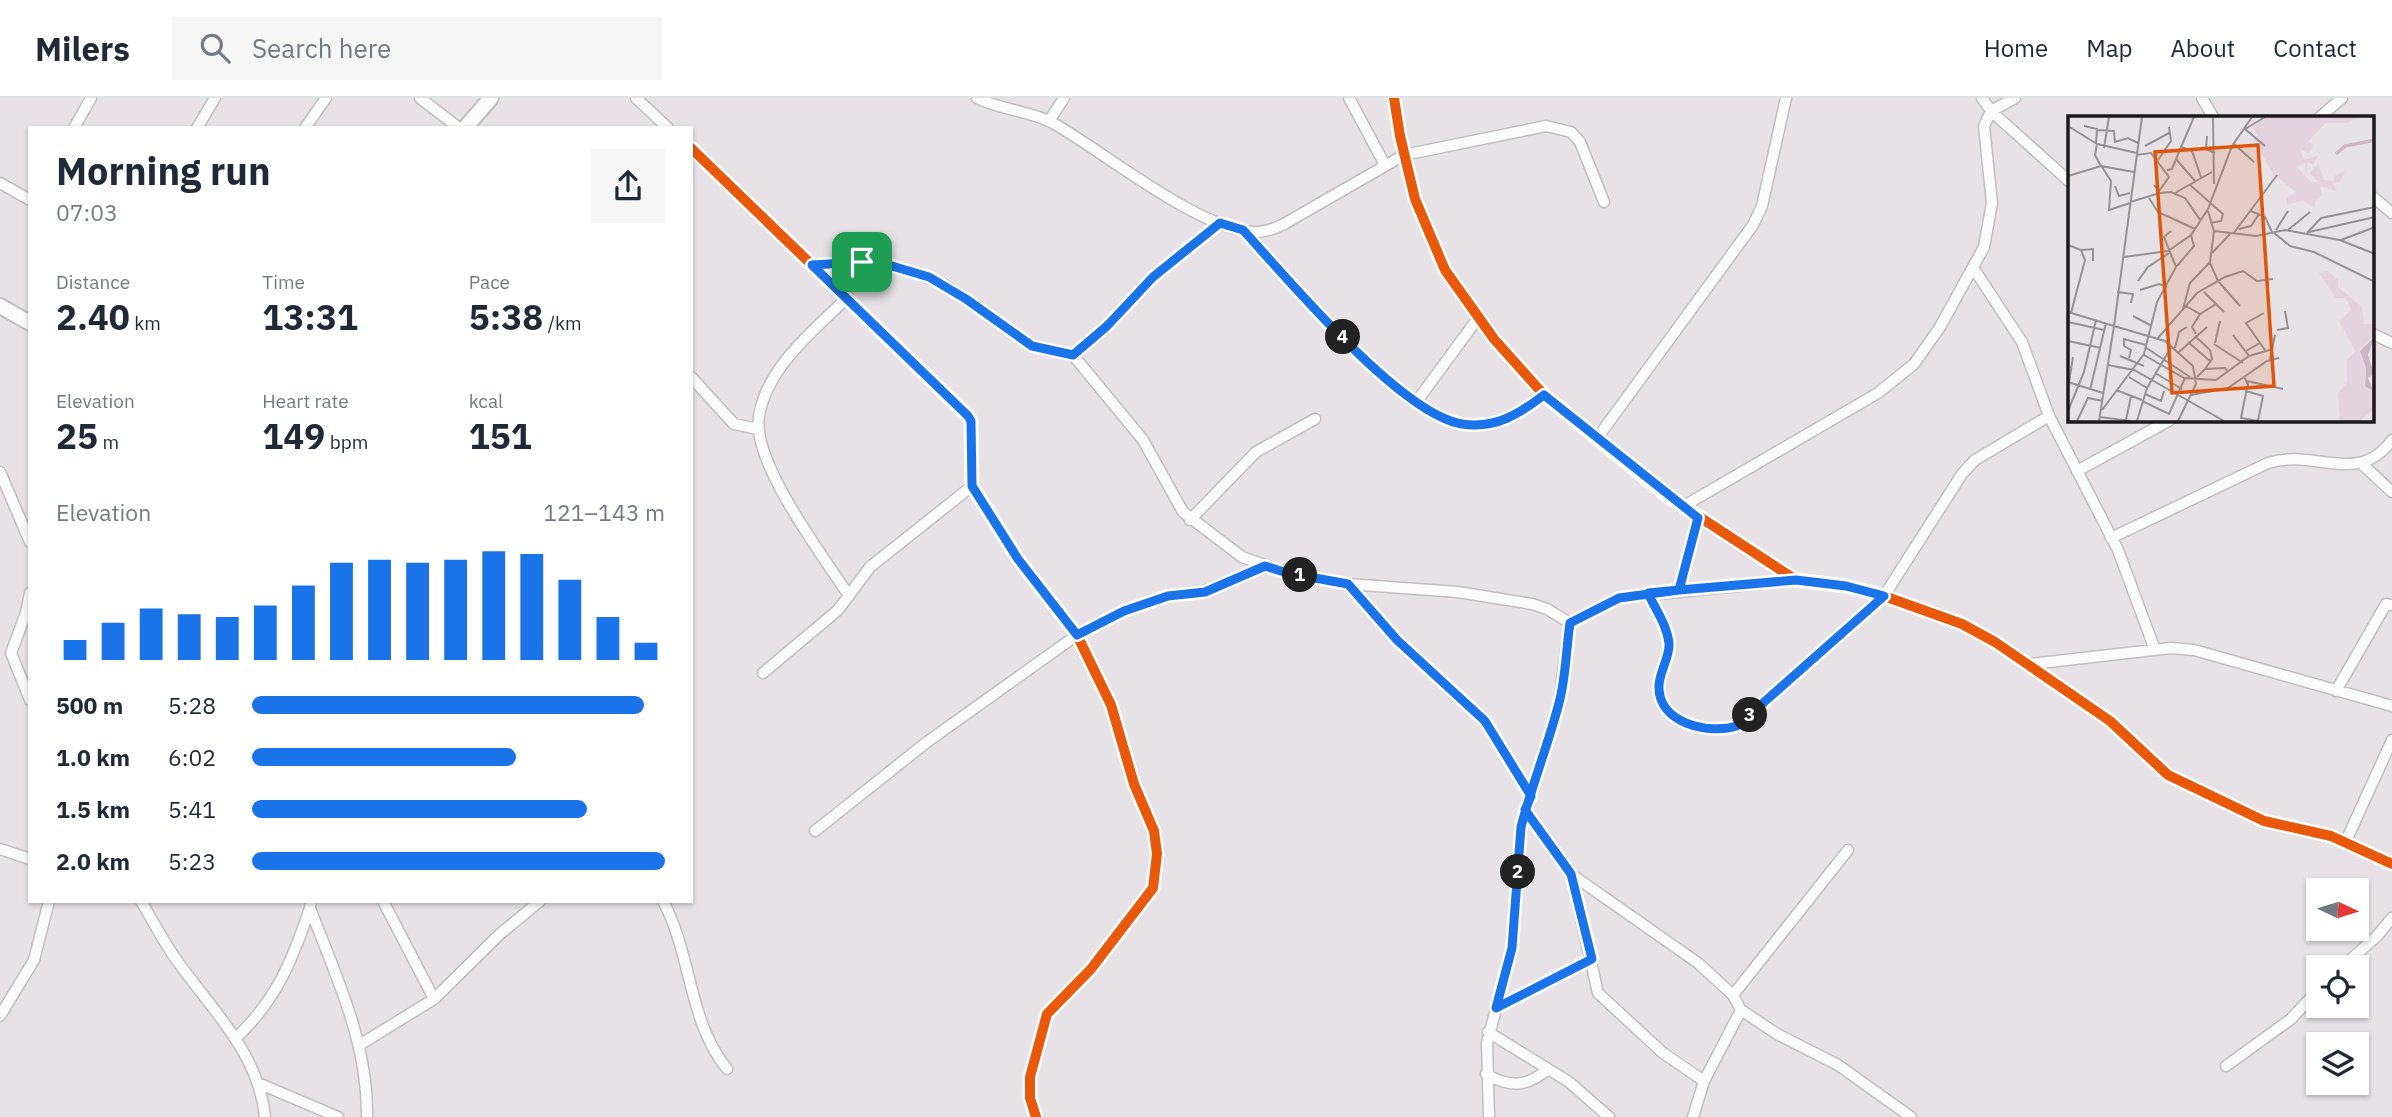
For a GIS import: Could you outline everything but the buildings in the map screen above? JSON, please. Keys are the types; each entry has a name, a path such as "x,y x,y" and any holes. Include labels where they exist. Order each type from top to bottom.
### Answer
{"street":[{"path":"75,126 91,98"},
{"path":"198,126 215,98"},
{"path":"306,126 326,98"},
{"path":"419,98 455,126"},
{"path":"467,126 491,98"},
{"path":"636,98 666,126"},
{"path":"977,98 1049,121 1097,149 1160,193 1220,223 1243,230 1269,230 1284,224 1404,155 1546,126 1571,132 1580,142 1604,202"},
{"path":"1049,121 1064,98"},
{"path":"1349,98 1385,165"},
{"path":"1394,98 1415,199 1445,270 1478,318 1544,395 1682,507 1796,580"},
{"path":"1598,437 1753,225 1762,206 1786,98"},
{"path":"1982,98 1991,111 2068,181"},
{"path":"1682,507 1878,393 1902,376 1924,351 1974,268 1990,224 1992,194 1984,126 1991,111 2015,98"},
{"path":"2202,98 2212,116"},
{"path":"2321,116 2342,98"},
{"path":"693,150 968,416 971,421 972,486 1018,559 1077,635 1111,705 1134,783 1154,831 1157,867 1153,888 1091,969 1047,1014 1030,1077 1030,1098 1036,1117"},
{"path":"0,183 28,199"},
{"path":"2374,198 2392,213"},
{"path":"1073,355 1107,326 1153,277 1220,223"},
{"path":"1243,230 1370,365 1418,401 1454,421 1486,424 1508,420 1544,395"},
{"path":"812,265 882,263 929,277 966,299 1032,346 1073,355 1143,440 1163,472 1176,501 1190,520 1242,557 1287,573 1348,584 1483,595 1547,609 1570,623"},
{"path":"1974,268 2015,329 2049,416 2111,538 2155,650"},
{"path":"848,297 805,339 774,379 762,404 758,429 783,494 849,596"},
{"path":"0,306 28,322"},
{"path":"1418,401 1478,318"},
{"path":"2374,334 2392,343"},
{"path":"693,379 734,424 758,429"},
{"path":"1648,593 1669,642 1659,683 1664,706 1676,717 1695,726 1724,730 1737,726 1884,596 1962,474 1975,460 2049,416"},
{"path":"1190,520 1256,452 1315,419"},
{"path":"2077,471 2166,422"},
{"path":"2111,538 2209,488 2281,459 2309,458 2362,464 2384,452 2392,440"},
{"path":"2362,464 2392,492"},
{"path":"0,472 28,537"},
{"path":"763,673 838,610 870,567 972,486"},
{"path":"1679,590 1698,518"},
{"path":"815,831 927,741 1077,635 1124,611 1168,596 1205,592 1265,566"},
{"path":"1570,623 1619,598 1679,590 1796,580 1846,586 1884,596 1962,624 2031,664 2110,721 2168,775 2264,821 2346,841 2392,864"},
{"path":"1348,584 1397,640 1485,721 1531,796"},
{"path":"28,603 12,653 28,695"},
{"path":"2336,691 2386,604 2392,605"},
{"path":"1489,1117 1486,1074 1488,1032 1512,948 1521,827 1563,684 1570,623"},
{"path":"2031,664 2155,650 2194,650 2392,706"},
{"path":"2346,841 2392,740"},
{"path":"1525,810 1571,874 1698,963 1733,995 1741,1010 1777,1034 1838,1065 1911,1117"},
{"path":"0,849 28,858"},
{"path":"1733,995 1848,850"},
{"path":"1571,874 1598,993 1663,1053 1704,1081"},
{"path":"0,1016 31,967 48,903"},
{"path":"142,903 176,960 236,1038 258,1083 265,1117"},
{"path":"384,903 434,999"},
{"path":"361,1044 434,999 500,934 538,903"},
{"path":"664,903 682,950 702,1030 712,1051 727,1069"},
{"path":"236,1038 272,999 297,947 310,905"},
{"path":"310,905 361,1044 367,1084 367,1117"},
{"path":"2356,955 2392,918"},
{"path":"1496,1008 1592,959"},
{"path":"2227,1066 2291,1019 2306,1003"},
{"path":"1693,1117 1704,1081 1741,1010"},
{"path":"1488,1032 1569,1082 1609,1117"},
{"path":"1486,1074 1500,1082 1523,1085 1548,1069"},
{"path":"258,1083 338,1117"}],"cycle path":[{"path":"1394,98 1415,199 1445,270 1494,339 1544,395 1666,495 1796,580 1846,586 1884,596 1962,624 1995,642 2110,721 2168,775 2264,821 2331,836 2392,864"},
{"path":"693,150 968,416 971,421 972,486 1018,559 1077,635 1111,705 1134,784 1154,831 1157,854 1153,888 1091,969 1047,1014 1030,1077 1030,1098 1036,1117"}],"route":[{"path":"862,262 812,265 968,416 971,421 972,486 979,502 1018,559 1061,610 1077,635 1124,611 1168,596 1205,592 1265,566 1287,573 1348,584 1397,640 1419,662 1460,695 1485,721 1507,752 1531,796 1525,810 1548,838 1571,874 1576,903 1592,959 1519,999 1496,1008 1512,948 1521,827 1525,810 1531,796 1543,763 1559,703 1570,623 1619,598 1648,593 1679,590 1796,580 1846,586 1884,596 1737,726 1724,730 1695,726 1676,717 1664,706 1660,697 1659,683 1669,642 1648,593 1679,590 1698,518 1544,395 1520,413 1496,423 1462,424 1438,414 1405,394 1370,365 1243,230 1220,223 1153,277 1092,341 1073,355 1032,346 966,299 929,277 882,263 862,262"}]}
